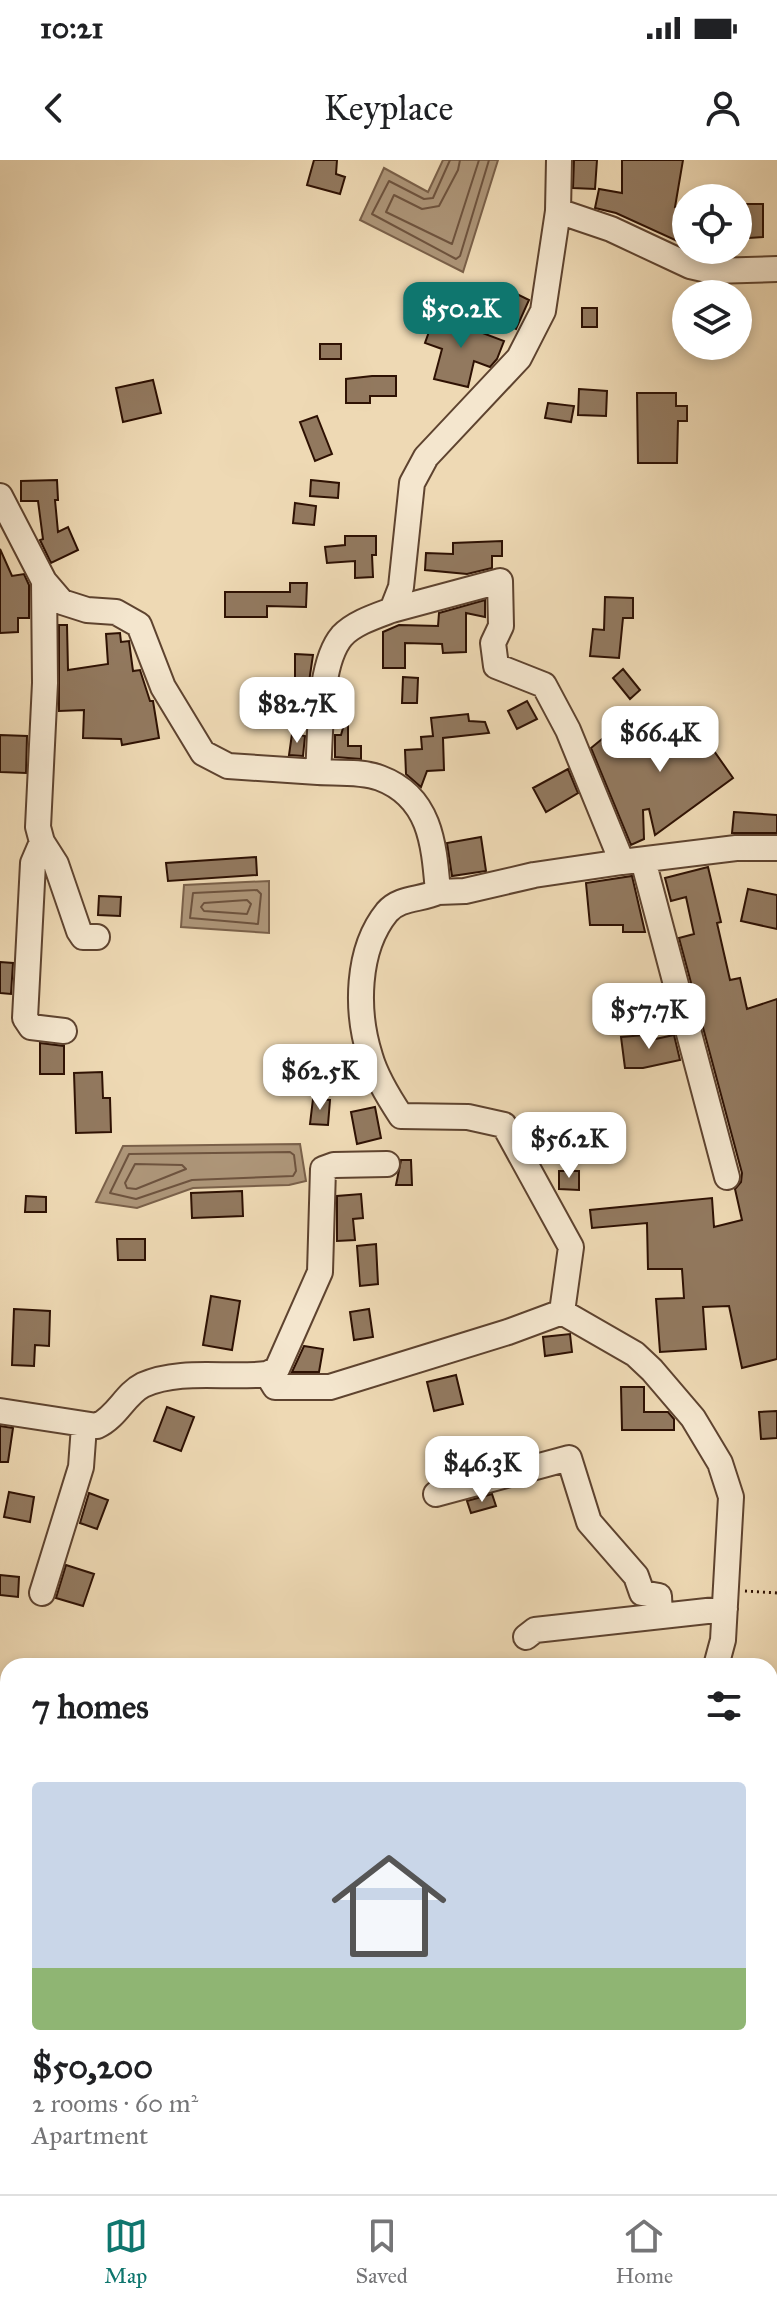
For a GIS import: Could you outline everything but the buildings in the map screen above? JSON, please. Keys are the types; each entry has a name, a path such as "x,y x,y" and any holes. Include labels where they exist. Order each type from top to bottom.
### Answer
{"street":[{"path":"392,610 401,587 412,483 426,457 519,358 543,311 558,211 559,160"},
{"path":"558,211 611,229 690,266 712,271 777,269"},
{"path":"0,496 44,581 62,602 87,610 116,612 139,625 163,687 203,753 228,766 378,777 409,794 431,833 436,849 438,892"},
{"path":"44,581 45,683 38,827 42,842 56,864 79,931 83,937 97,937"},
{"path":"318,772 329,657 343,635 392,610 500,581 501,626 493,643 496,666 544,685 633,861 727,1177"},
{"path":"42,842 33,863 25,1018 31,1027 64,1031"},
{"path":"562,1312 571,1247 504,1125 468,1117 401,1116 369,1055 361,973 369,950 388,911 405,900 438,892 465,891 534,875 633,861 736,848 777,848"},
{"path":"0,1411 97,1426 109,1421 139,1387 158,1379 267,1374 277,1369 320,1272 323,1169 334,1165 387,1164"},
{"path":"267,1374 275,1387 330,1387 508,1332 562,1312"},
{"path":"562,1312 635,1354 652,1370 693,1418 720,1463 731,1497 723,1640 718,1658"},
{"path":"42,1593 81,1467 84,1426"},
{"path":"436,1494 569,1458 589,1522 636,1576 642,1593 659,1596 660,1616"},
{"path":"526,1637 535,1630 660,1616 725,1599"}],"path":[{"path":"725,1599 777,1593"}],"water":[{"path":"443,160 498,160 463,272 360,220 384,168 428,192"},
{"path":"269,881 269,933 181,927 184,885"},
{"path":"300,1144 306,1181 289,1185 193,1188 137,1208 96,1202 123,1146"}]}
